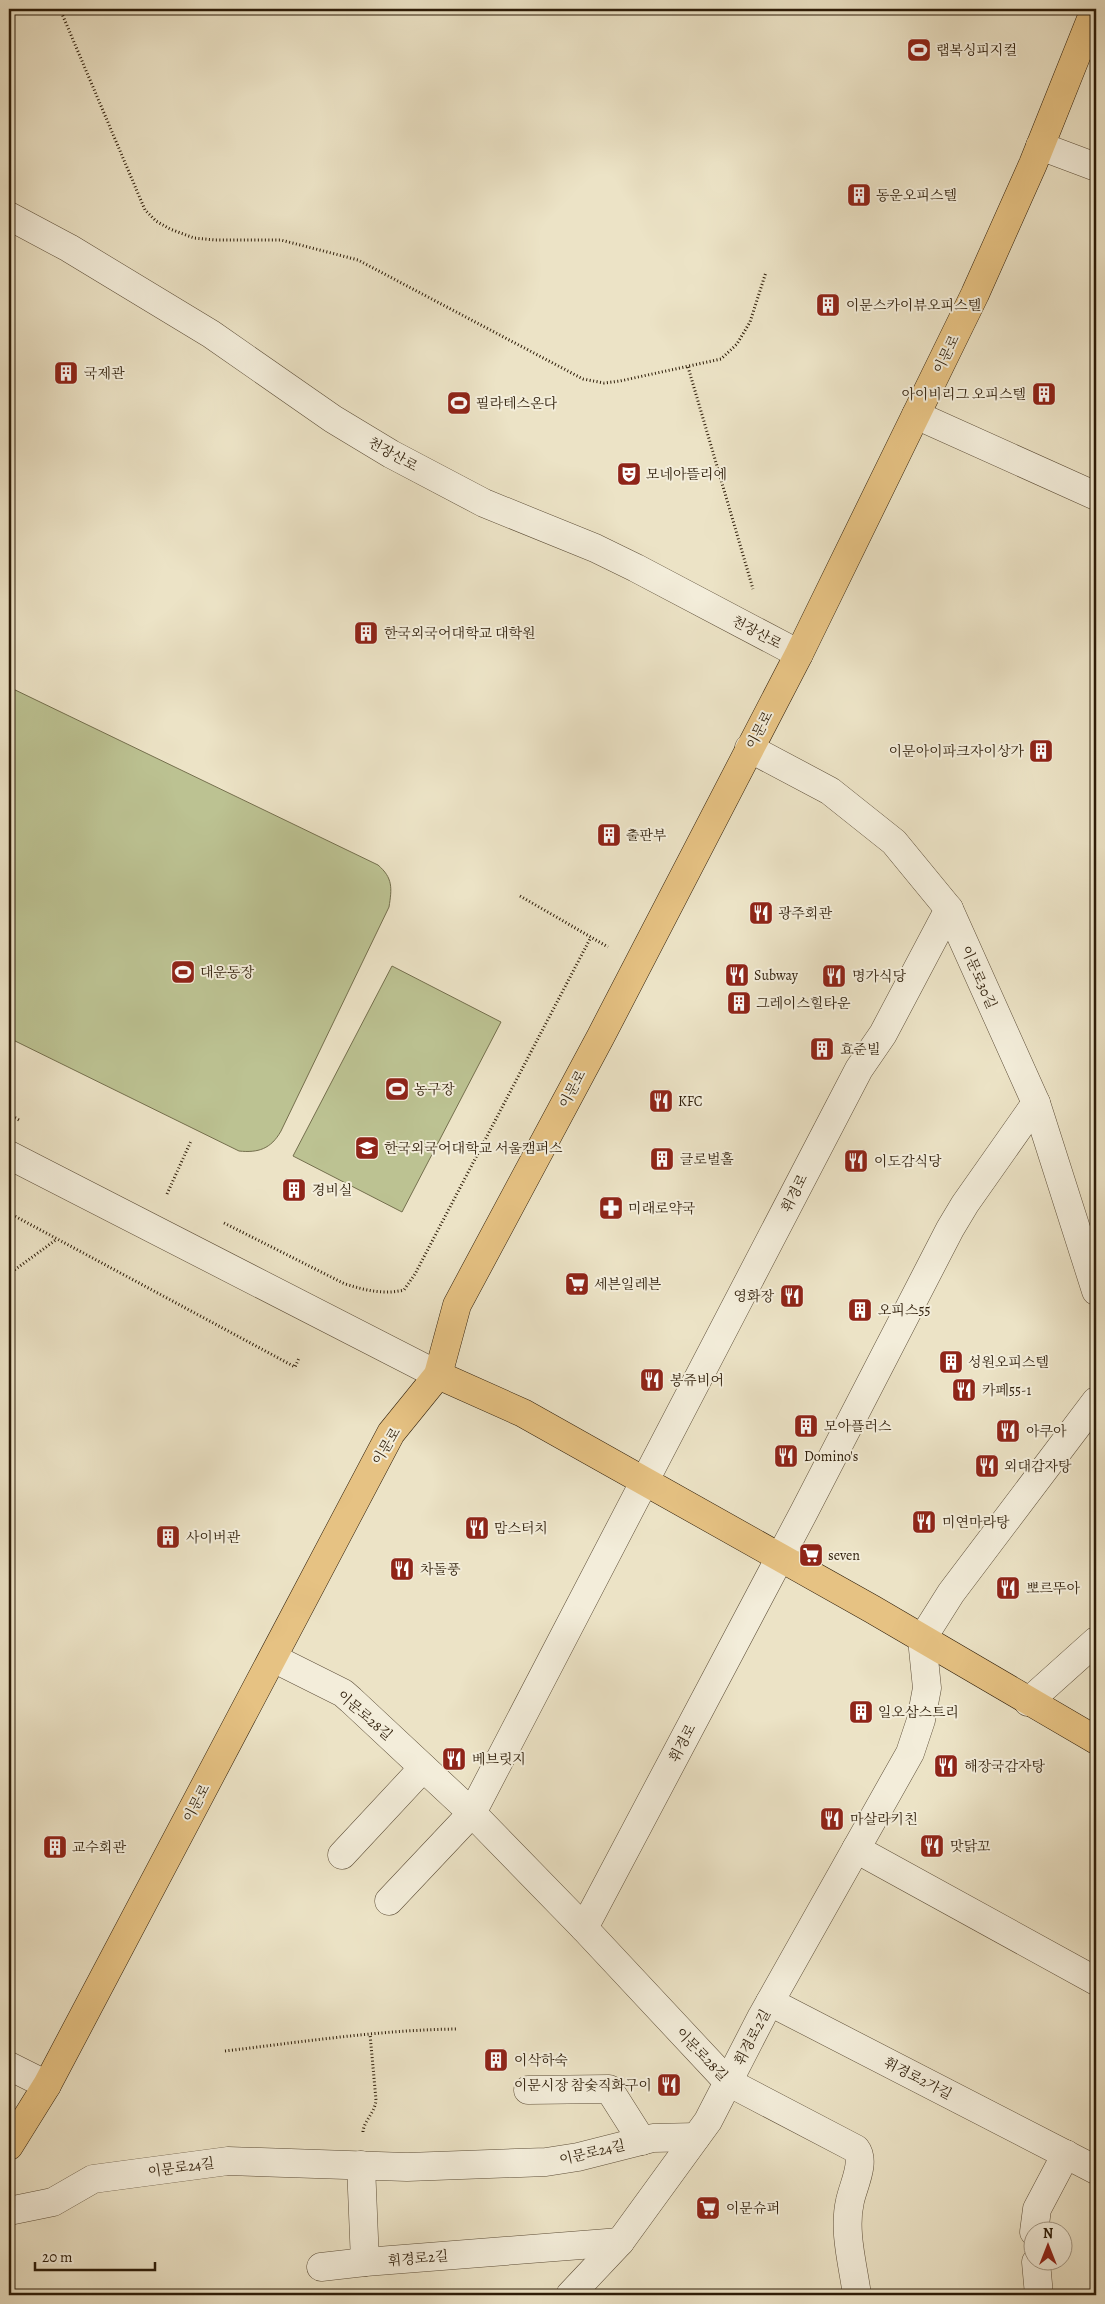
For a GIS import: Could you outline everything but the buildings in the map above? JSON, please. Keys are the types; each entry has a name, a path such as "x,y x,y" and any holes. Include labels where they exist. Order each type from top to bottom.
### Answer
{"main road":[{"name":"이문로","path":"9,2146 47,2085 391,1433 438,1375 457,1305 638,964 799,654 975,294 1040,146 1095,9"},
{"path":"438,1375 523,1413 781,1558 1096,1740"}],"street":[{"path":"1040,146 1096,167"},
{"name":"천장산로","path":"9,216 68,248 211,334 333,419 391,454 484,503 595,548 636,568 799,654"},
{"path":"916,415 1096,496"},
{"name":"이문로30길","path":"749,748 830,791 894,842 949,909 1036,1103 1096,1291"},
{"name":"휘경로","path":"472,1813 859,1069 883,1034 949,909"},
{"name":"휘경로","path":"584,1928 781,1558 950,1229 1036,1103"},
{"path":"9,1155 438,1375"},
{"path":"922,1639 951,1593 1096,1401"},
{"name":"휘경로2길","path":"570,2295 620,2242 708,2121 770,2002 910,1753 916,1738 927,1688 922,1639"},
{"path":"1028,1702 1096,1641"},
{"name":"이문로28길","path":"273,1658 343,1693 472,1813 584,1928 728,2082 850,2144 859,2153 860,2163 848,2214 857,2295"},
{"path":"342,1855 423,1768"},
{"path":"389,1901 472,1813"},
{"path":"856,1849 1096,1981"},
{"name":"휘경로2가길","path":"770,2002 1096,2170"},
{"path":"9,2066 47,2085"},
{"name":"이문로24길","path":"528,2090 609,2089 642,2141"},
{"name":"이문로24길","path":"9,2211 53,2202 93,2178 210,2162 248,2160 407,2167 546,2162 578,2157 653,2138 696,2137"},
{"path":"1035,2222 1037,2209 1066,2154"},
{"path":"361,2165 365,2262"},
{"name":"휘경로2길","path":"321,2267 620,2242"},
{"path":"1037,2272 1039,2295"}],"path":[{"path":"60,9 145,210 156,221 170,229 194,238 215,240 281,240 358,260 583,379 604,383 721,359 737,344 750,322 766,272"},
{"path":"688,367 753,590"},
{"path":"520,896 638,964"},
{"path":"215,1218 345,1284 363,1290 389,1294 404,1290 591,937"},
{"path":"168,1194 191,1141"},
{"path":"9,1213 295,1367 299,1358"},
{"path":"9,1274 57,1239"},
{"path":"225,2051 370,2034 457,2029"},
{"path":"361,2165 364,2124 374,2110 376,2100 370,2034"}],"green space":[{"name":"대운동장","path":"9,687 378,865 389,879 391,894 389,907 281,1131 268,1146 258,1150 239,1151 9,1038"},
{"name":"농구장","path":"392,966 501,1022 402,1212 293,1156"}],"place":[{"name":"랩복싱피지컬","path":"919,50"},
{"name":"동운오피스텔","path":"859,195"},
{"name":"이문스카이뷰오피스텔","path":"828,305"},
{"name":"국제관","path":"66,373"},
{"name":"아이비리그 오피스텔","path":"1044,394"},
{"name":"필라테스온다","path":"459,403"},
{"name":"모네아뜰리에","path":"629,474"},
{"name":"한국외국어대학교 대학원","path":"366,633"},
{"name":"이문아이파크자이상가","path":"1041,751"},
{"name":"출판부","path":"609,835"},
{"name":"광주회관","path":"761,913"},
{"name":"대운동장","path":"183,972"},
{"name":"Subway","path":"737,975"},
{"name":"명가식당","path":"834,976"},
{"name":"그레이스힐타운","path":"739,1003"},
{"name":"효준빌","path":"822,1049"},
{"name":"농구장","path":"397,1089"},
{"name":"KFC","path":"661,1101"},
{"name":"한국외국어대학교 서울캠퍼스","path":"367,1148"},
{"name":"글로벌홀","path":"662,1159"},
{"name":"이도감식당","path":"856,1161"},
{"name":"경비실","path":"294,1190"},
{"name":"미래로약국","path":"611,1208"},
{"name":"세븐일레븐","path":"577,1284"},
{"name":"영화장","path":"792,1296"},
{"name":"오피스55","path":"860,1310"},
{"name":"성원오피스텔","path":"951,1362"},
{"name":"봉쥬비어","path":"652,1380"},
{"name":"카페55-1","path":"964,1390"},
{"name":"모아플러스","path":"806,1426"},
{"name":"아쿠아","path":"1008,1431"},
{"name":"Domino's","path":"786,1456"},
{"name":"외대감자탕","path":"987,1466"},
{"name":"미연마라탕","path":"924,1522"},
{"name":"맘스터치","path":"477,1528"},
{"name":"사이버관","path":"168,1537"},
{"name":"seven","path":"811,1555"},
{"name":"차돌풍","path":"402,1569"},
{"name":"뽀르뚜아","path":"1008,1588"},
{"name":"일오삼스트리","path":"861,1712"},
{"name":"베브릿지","path":"454,1759"},
{"name":"해장국감자탕","path":"946,1766"},
{"name":"마살라키친","path":"832,1819"},
{"name":"맛닭꼬","path":"932,1846"},
{"name":"교수회관","path":"55,1847"},
{"name":"이삭하숙","path":"496,2060"},
{"name":"이문시장 참숯직화구이","path":"669,2085"},
{"name":"이문슈퍼","path":"708,2208"}]}
